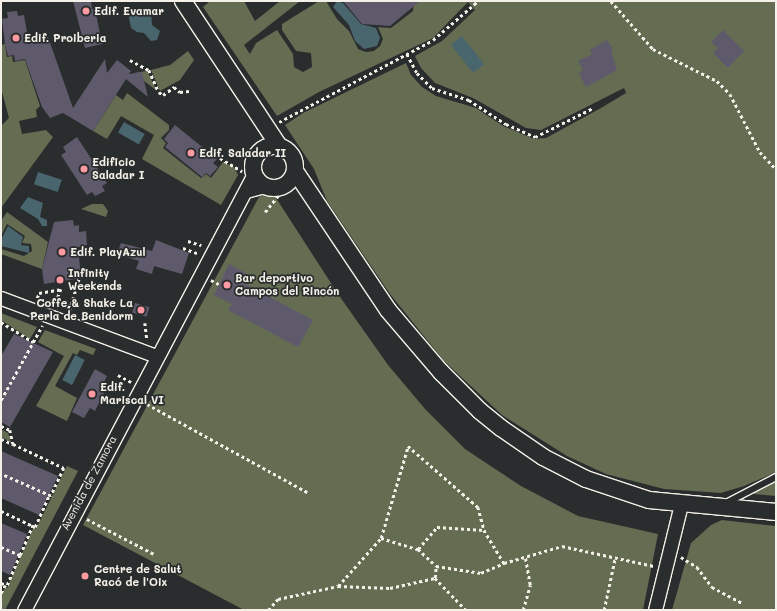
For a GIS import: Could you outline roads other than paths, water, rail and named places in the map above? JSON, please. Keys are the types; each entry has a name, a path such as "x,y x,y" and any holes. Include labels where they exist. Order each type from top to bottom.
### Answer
{"street":[{"path":"183,1 294,157 308,191 388,310 441,372 480,411 543,456 586,479 649,500 776,512"},
{"path":"263,184 254,159 273,126"},
{"path":"260,150 270,146 285,144"},
{"path":"263,184 288,183 299,166"},
{"path":"263,184 308,191"},
{"name":"Avenida de Zamora","path":"24,610 156,356 263,184"},
{"path":"1,298 156,356"},
{"path":"655,610 664,568 681,504"}],"lane":[{"path":"718,507 776,477"}],"water":[{"path":"337,1 343,3 361,24 376,28 380,38 377,46 364,49 355,41 349,25 333,7"},
{"path":"140,8 151,13 152,25 160,31 157,40 151,41 144,33 137,32 131,28 129,18 131,13"},
{"path":"462,36 484,64 473,73 451,45"},
{"path":"124,122 145,134 139,144 118,132"},
{"path":"38,172 62,180 58,192 34,184"},
{"path":"28,197 43,203 40,217 47,220 47,226 42,226 38,219 20,208"},
{"path":"8,226 23,237 21,245 29,246 29,253 1,246 1,240"},
{"path":"75,355 85,360 72,385 62,380"}],"place":[{"name":"Edif. Evamar","path":"86,11"},
{"name":"Edif. Proiberia","path":"16,38"},
{"name":"Edif. Saladar II","path":"191,153"},
{"name":"Edificio Saladar I","path":"84,169"},
{"name":"Edif. PlayAzul","path":"62,252"},
{"name":"Infinity Weekends","path":"60,280"},
{"name":"Bar deportivo Campos del Rincón","path":"227,285"},
{"name":"Coffe & Shake La Perla de Benidorm","path":"141,310"},
{"name":"Edif. Mariscal VI","path":"92,394"},
{"name":"Centre de Salut Racó de l'Oix","path":"85,576"}]}
